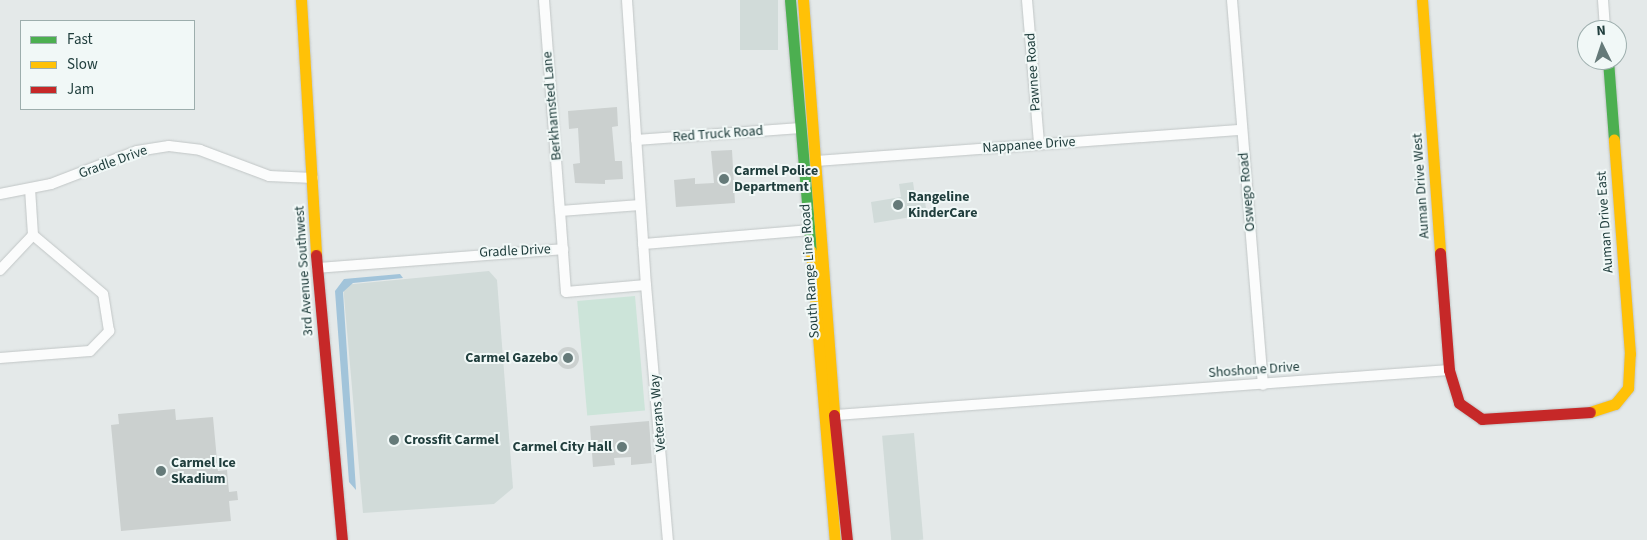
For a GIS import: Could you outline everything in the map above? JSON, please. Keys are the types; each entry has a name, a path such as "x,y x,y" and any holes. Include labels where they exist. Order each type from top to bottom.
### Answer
{"street":[{"name":"3rd Avenue Southwest","path":"301,0 317,268 342,540"},
{"name":"Berkhamsted Lane","path":"544,0 566,292 646,286"},
{"path":"560,211 640,205 627,0"},
{"name":"South Range Line Road","path":"790,0 835,540"},
{"name":"South Range Line Road","path":"803,0 847,540"},
{"name":"Pawnee Road","path":"1027,0 1039,144"},
{"name":"Oswego Road","path":"1232,0 1263,385"},
{"name":"Auman Drive West","path":"1422,0 1449,370"},
{"path":"1603,0 1605,20"},
{"name":"Auman Drive East","path":"1449,370 1454,395 1464,410 1495,420 1608,408 1625,392 1629,381 1609,70"},
{"name":"Red Truck Road","path":"636,140 801,128"},
{"name":"Nappanee Drive","path":"816,162 1242,130"},
{"name":"Gradle Drive","path":"0,194 30,189 137,151 170,146 200,150 269,176 313,178"},
{"path":"0,358 90,351 109,331 103,294 33,235 30,189"},
{"name":"Veterans Way","path":"640,205 668,540"},
{"path":"643,244 808,230"},
{"path":"0,270 33,235"},
{"name":"Gradle Drive","path":"317,268 563,249"},
{"name":"Shoshone Drive","path":"836,414 1263,385 1449,370"}],"shaded area":[{"path":"740,0 778,0 778,50 740,50"},
{"name":"Rangeline KinderCare","path":"913,182 915,196 924,195 926,208 917,209 918,216 874,223 871,202 901,197 899,184"},
{"path":"489,271 497,280 513,488 494,504 363,513 343,285"},
{"path":"914,433 923,540 891,540 882,436"}],"green space":[{"path":"635,296 645,411 587,416 577,301"}],"water":[{"path":"400,274 403,278 353,283 343,292 356,490 349,482 335,291 344,279"}],"building":[{"path":"617,107 618,126 612,127 615,161 622,161 623,179 605,180 605,184 575,183 573,164 580,163 578,128 569,129 568,111"},
{"name":"Carmel Police Department","path":"732,150 735,203 676,207 674,180 695,178 695,184 714,183 711,151"},
{"name":"Carmel Gazebo","path":"568,347 576,350 579,358 576,366 568,369 560,366 557,358 560,350"},
{"name":"Carmel Ice Skadium","path":"175,409 176,420 213,417 218,471 227,470 229,492 237,491 238,500 229,501 231,521 121,531 111,425 119,424 118,414"},
{"name":"Carmel City Hall","path":"649,421 652,463 631,465 631,457 614,458 615,465 593,467 590,426"}],"traffic: fast":[{"path":"790,0 811,251"},
{"path":"1609,70 1614,140"}],"traffic: slow":[{"path":"301,0 316,255"},
{"path":"803,0 834,415"},
{"path":"1422,0 1440,253"},
{"path":"1590,412 1615,404 1628,388 1630,354 1614,140"},
{"path":"811,251 835,540"}],"traffic: jam":[{"path":"1440,253 1449,370 1459,403 1482,419 1590,412"},
{"path":"316,255 342,540"},
{"path":"834,415 847,540"}],"place":[{"name":"Carmel Police Department","path":"724,179"},
{"name":"Rangeline KinderCare","path":"898,205"},
{"name":"Carmel Gazebo","path":"568,358"},
{"name":"Crossfit Carmel","path":"394,440"},
{"name":"Carmel City Hall","path":"622,447"},
{"name":"Carmel Ice Skadium","path":"161,471"}]}
